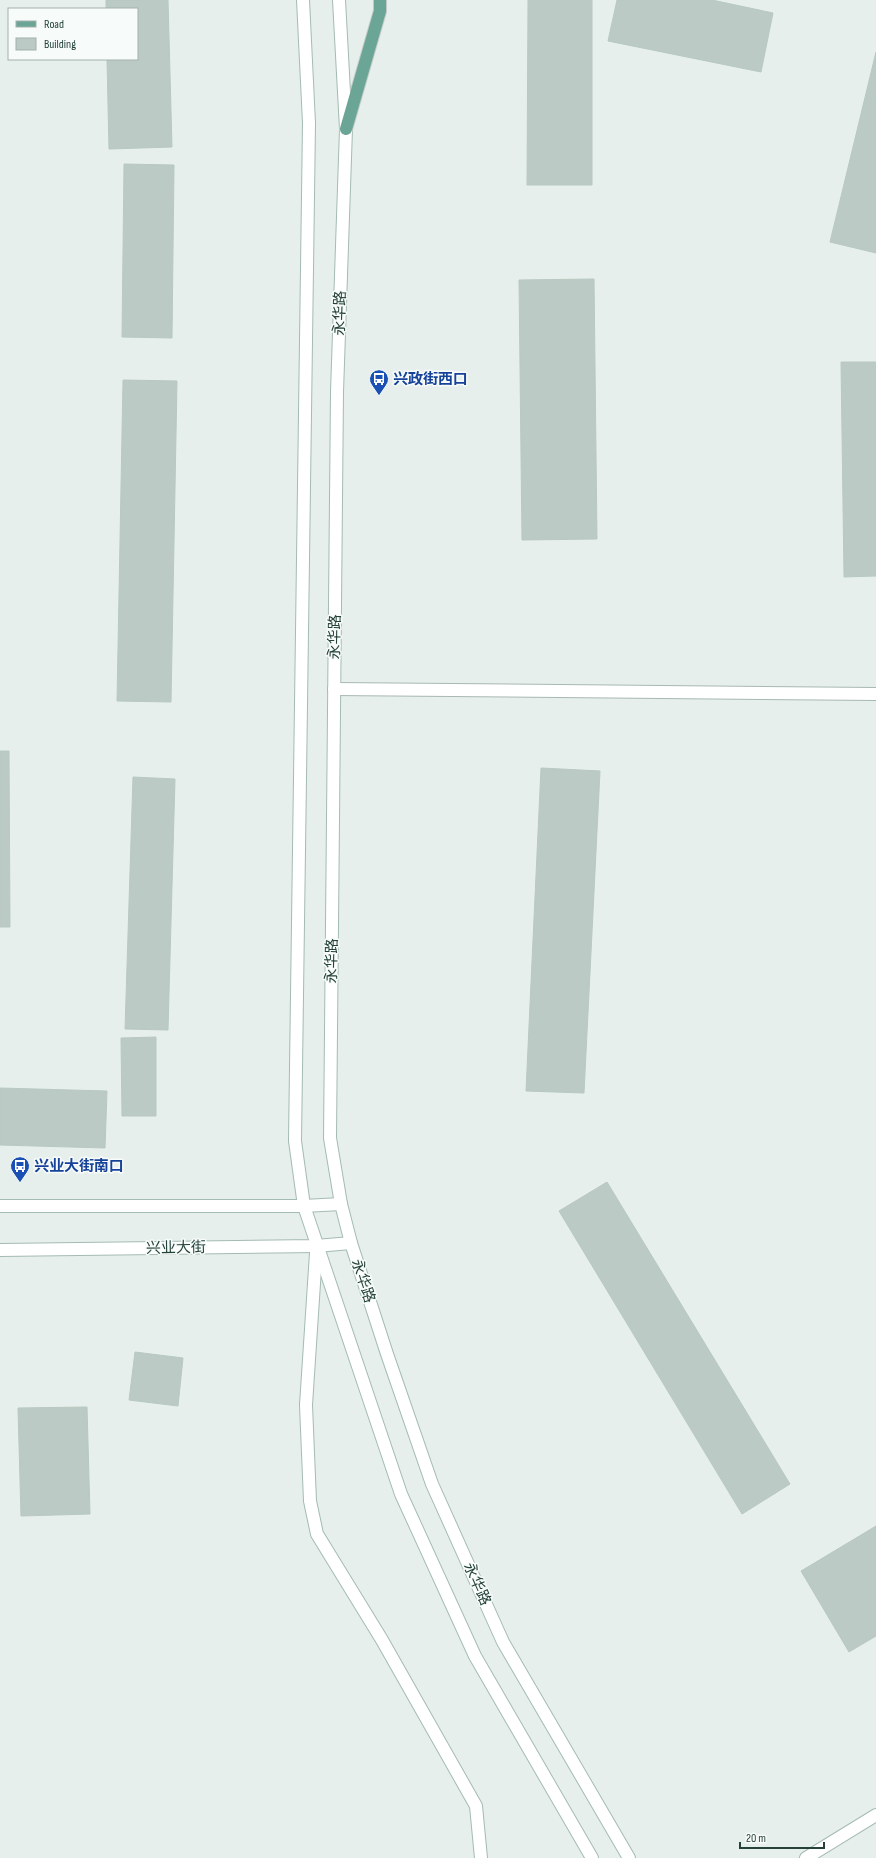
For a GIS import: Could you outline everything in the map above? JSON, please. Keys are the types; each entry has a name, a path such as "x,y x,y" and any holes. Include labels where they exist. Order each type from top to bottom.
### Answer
{"main road":[{"name":"永华路","path":"303,0 309,123 295,1141 304,1206 316,1246 400,1494 475,1656 592,1858"},
{"name":"永华路","path":"338,0 346,129 337,392 330,1138 341,1204 351,1243 387,1354 439,1498 503,1642 628,1858"},
{"path":"346,129 380,11 380,0"},
{"path":"334,689 876,694"},
{"path":"0,1206 304,1206 341,1204"},
{"name":"兴业大街","path":"0,1250 316,1246 351,1243"},
{"path":"316,1246 306,1405 310,1502 317,1534 382,1640 476,1806 481,1858"},
{"path":"806,1858 876,1815"}],"building":[{"path":"106,0 168,0 172,147 109,149 107,60 138,60 138,8 106,8"},
{"path":"528,0 592,0 592,185 527,185"},
{"path":"617,0 712,0 773,13 761,72 608,41"},
{"path":"876,52 876,253 830,242"},
{"path":"124,164 174,165 172,338 122,337"},
{"path":"594,279 597,539 522,540 519,280"},
{"path":"841,362 876,362 876,576 844,577"},
{"path":"123,380 177,381 171,702 117,701"},
{"path":"0,751 9,751 10,927 0,927"},
{"path":"541,768 600,771 584,1093 526,1091"},
{"path":"133,777 175,779 168,1030 125,1029"},
{"path":"156,1037 156,1116 122,1116 121,1038"},
{"path":"0,1088 107,1091 105,1148 0,1145"},
{"path":"607,1182 790,1484 742,1514 559,1211"},
{"path":"135,1352 183,1358 178,1406 129,1400"},
{"path":"87,1407 90,1514 21,1516 18,1408"},
{"path":"876,1526 876,1636 849,1652 801,1571"}],"place":[{"name":"兴政街西口","path":"379,396"},
{"name":"兴业大街南口","path":"20,1183"}]}
